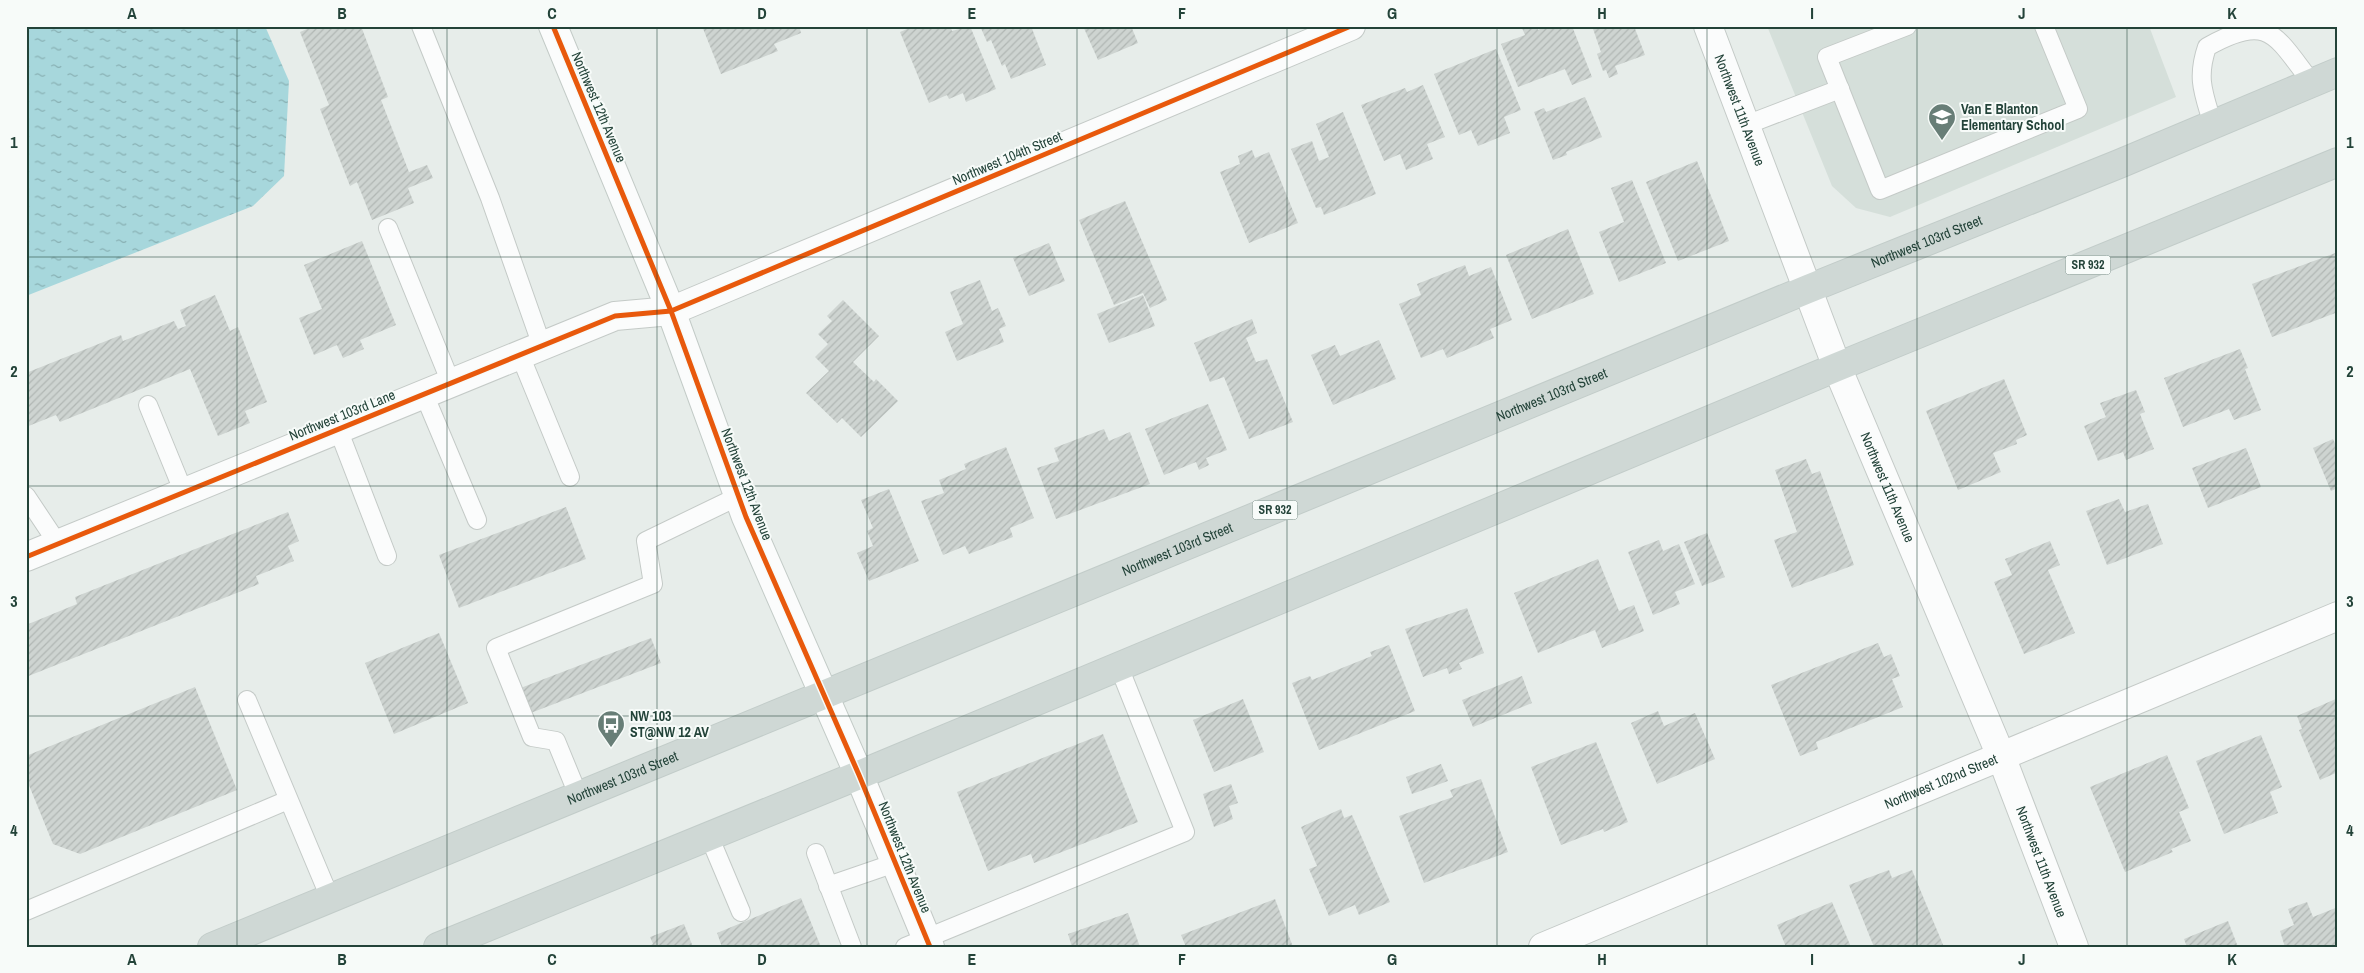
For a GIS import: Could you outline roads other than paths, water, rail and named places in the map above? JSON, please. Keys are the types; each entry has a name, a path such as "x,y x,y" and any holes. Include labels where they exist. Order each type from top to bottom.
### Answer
{"main road":[{"name":"Northwest 103rd Street","path":"212,947 2338,72"},
{"name":"SR 932","path":"438,947 859,775 1837,367 2338,162"}],"street":[{"name":"Northwest 12th Avenue","path":"552,26 671,311 739,496 895,863 920,944"},
{"name":"Northwest 104th Street","path":"671,311 1351,26"},
{"name":"Northwest 11th Avenue","path":"1708,26 1837,367 2001,756 2074,947"},
{"name":"Northwest 103rd Lane","path":"26,557 615,316 671,311"},
{"name":"Northwest 102nd Street","path":"1544,947 2338,616"}],"lane":[{"path":"422,26 490,198 531,350 570,477"},
{"path":"1907,26 1827,57 1880,190 2078,109 2044,26"},
{"path":"2213,125 2201,81 2201,65 2207,47 2223,37 2243,30 2257,29 2277,38 2312,83"},
{"path":"1746,125 1840,89"},
{"path":"388,228 451,383"},
{"path":"424,394 477,520"},
{"path":"148,405 184,493"},
{"path":"338,429 387,556"},
{"path":"26,496 58,544"},
{"path":"579,796 556,741 532,736 496,648 653,584 646,541 739,496"},
{"path":"920,944 1185,832 1119,667"},
{"path":"247,700 330,898"},
{"path":"26,911 288,800"},
{"path":"709,836 741,912"},
{"path":"816,853 852,947"},
{"path":"828,886 895,863"}],"water":[{"path":"26,26 265,26 289,81 284,176 253,206 26,296"}],"place":[{"name":"Van E Blanton Elementary School","path":"1942,141"},
{"name":"NW 103 ST@NW 12 AV","path":"611,748"}]}
